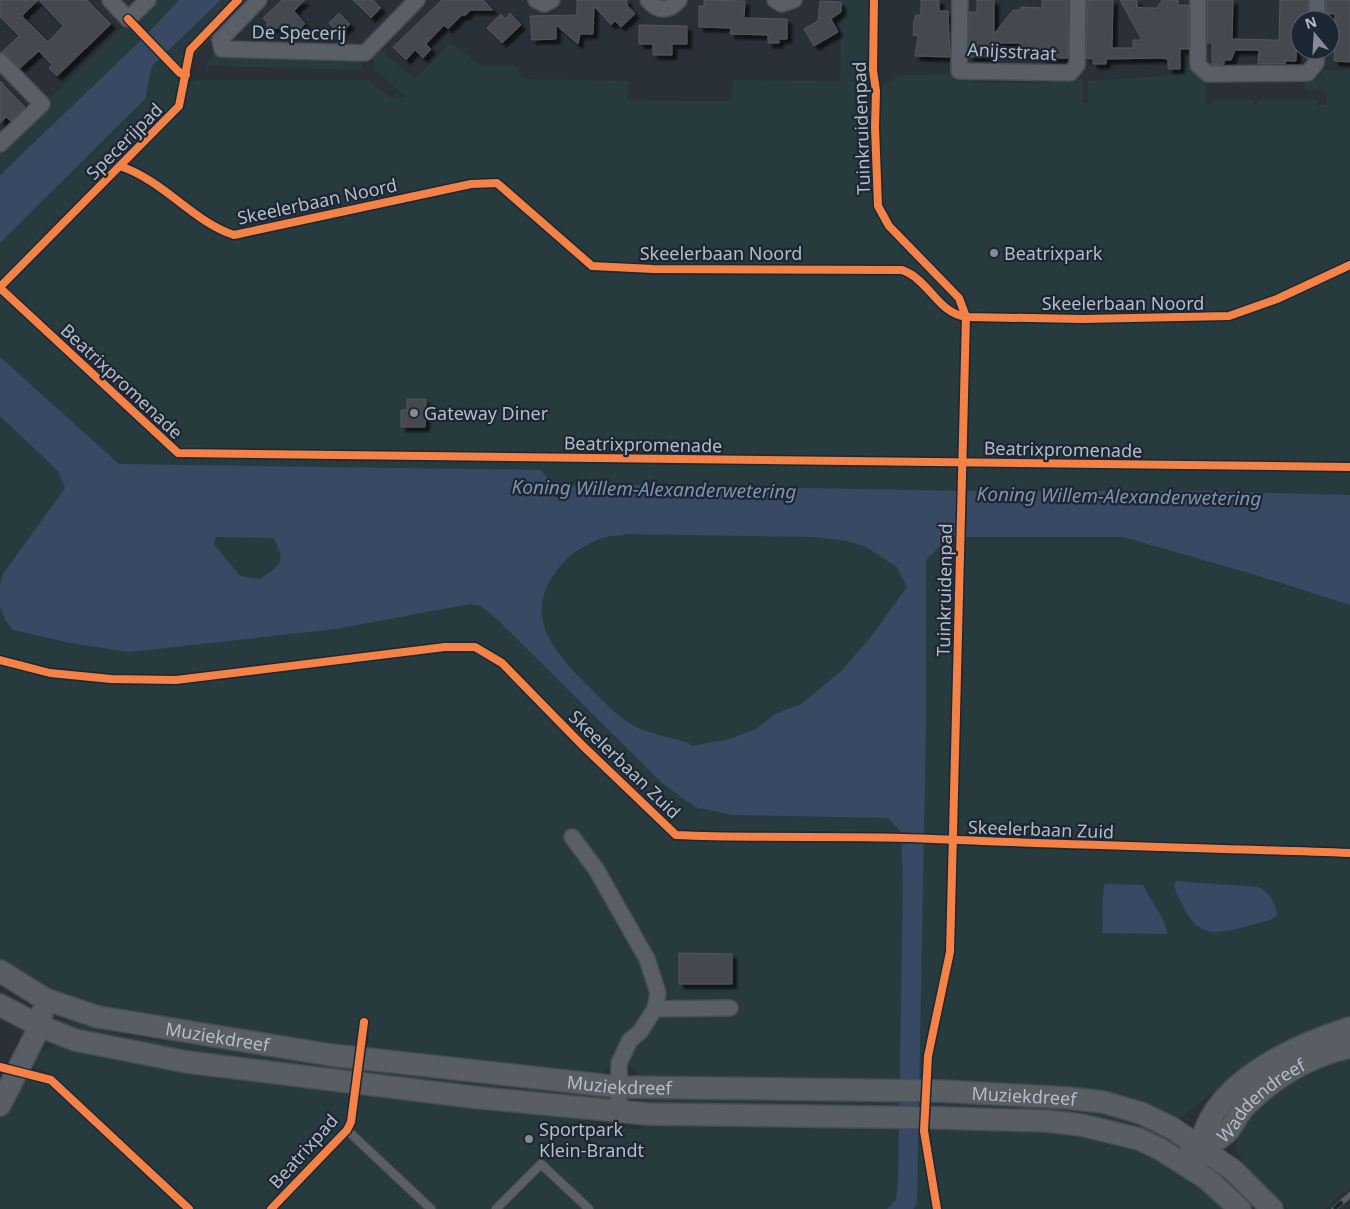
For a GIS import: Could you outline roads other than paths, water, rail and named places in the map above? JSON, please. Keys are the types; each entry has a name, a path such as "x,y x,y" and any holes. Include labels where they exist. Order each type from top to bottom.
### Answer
{"main road":[{"name":"Muziekdreef","path":"0,971 45,999 98,1017 164,1030 331,1055 619,1087 736,1090 762,1088 941,1091 1068,1098 1103,1102 1141,1113 1172,1128 1234,1171 1272,1209"},
{"path":"0,1105 33,1023 45,999"},
{"name":"Muziekdreef","path":"0,1005 33,1023 75,1040 187,1062 462,1096 618,1112 1047,1121 1081,1126 1139,1139 1171,1155 1207,1179 1240,1209"},
{"path":"0,1080 16,1049 33,1023"},
{"name":"Waddendreef","path":"1210,1118 1234,1091 1271,1061 1316,1039 1350,1028"},
{"name":"Waddendreef","path":"1171,1155 1184,1154 1201,1147 1227,1132 1241,1110 1274,1080 1314,1058 1350,1047"},
{"path":"1172,1128 1210,1118"},
{"path":"1207,1179 1200,1159 1201,1147 1210,1118"},
{"path":"1227,1132 1234,1171"}],"street":[{"path":"110,0 128,19 148,0"},
{"name":"De Specerij","path":"259,0 220,40 222,48 365,53 417,0"},
{"path":"536,0 544,4 552,0"},
{"path":"648,0 655,8 663,10 673,7 679,0"},
{"path":"775,0 782,4 794,0"},
{"name":"Anijsstraat","path":"960,0 959,71 1070,73 1077,65 1078,0"},
{"path":"1198,0 1198,65 1208,74 1308,73 1316,63 1316,60"},
{"path":"0,61 42,104 0,144"},
{"path":"572,837 596,870 647,959 658,993 655,1009 624,1050 619,1063 618,1112"},
{"path":"655,1009 730,1008"}],"lane":[{"path":"347,1130 431,1209"},
{"path":"496,1209 541,1164 589,1209"}],"water":[{"path":"179,0 221,0 152,66 145,99 0,243 0,175 139,42"},
{"name":"Koning Willem-Alexanderwetering","path":"0,357 119,464 540,470 556,486 630,485 967,491 1198,491 1350,495 1350,605 1259,576 1123,537 949,537 926,560 926,723 917,1204 913,1209 887,1209 896,1200 898,1182 903,885 901,832 888,818 732,815 695,807 662,783 498,620 481,606 470,604 336,629 129,652 70,643 13,630 5,620 0,607 0,585 3,574 65,488 58,471 0,416","holes":["625,534 814,537 847,541 866,547 897,567 907,587 870,638 840,672 801,704 775,714 756,729 730,739 691,746 689,743 638,728 618,715 563,659 553,645 546,630 542,615 543,599 549,582 562,564 578,550 590,543 610,536","216,537 273,538 280,552 280,562 259,579 240,576 214,544"]},
{"path":"1176,881 1258,887 1271,898 1277,915 1270,920 1235,929 1210,932 1200,928 1182,906 1174,886"},
{"path":"1105,884 1143,885 1161,916 1167,934 1102,933"}],"railway":[{"path":"1334,1209 1350,1195"}],"place":[{"name":"Beatrixpark","path":"994,253"},
{"name":"Gateway Diner","path":"414,413"},
{"name":"Sportpark Klein-Brandt","path":"529,1139"}]}
